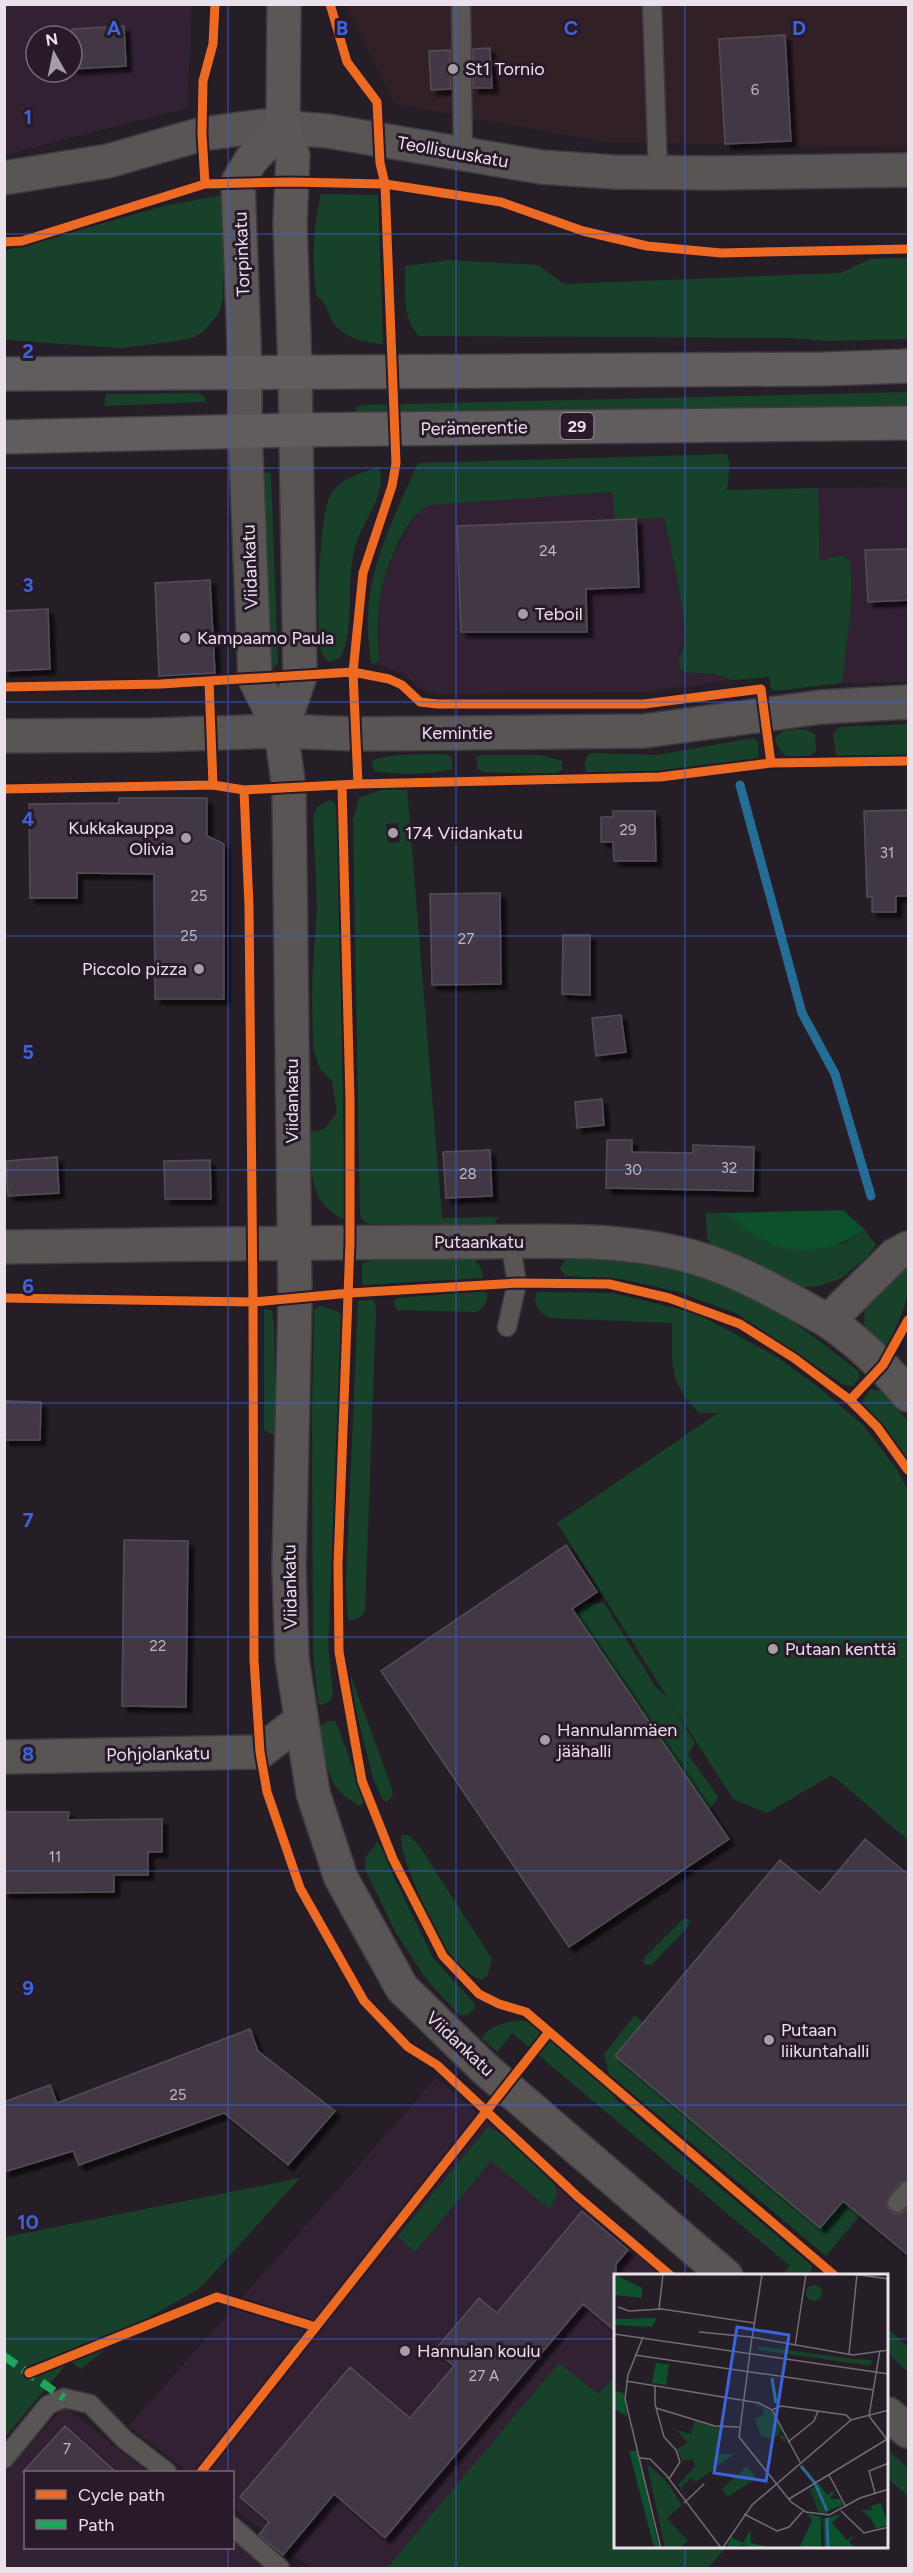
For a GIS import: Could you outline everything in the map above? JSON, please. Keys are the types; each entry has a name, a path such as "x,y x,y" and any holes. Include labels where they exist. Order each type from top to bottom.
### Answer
{"highway":[{"path":"4,374 295,384 909,366"},
{"name":"Perämerentie","path":"4,436 296,430 909,423"}],"street":[{"path":"284,4 283,127 293,156 290,223 295,384"},
{"name":"Teollisuuskatu","path":"4,178 108,161 202,134 263,126 328,131 541,167 614,172 909,170"},
{"name":"Torpinkatu","path":"245,384 238,182 251,160 283,127"},
{"name":"Viidankatu","path":"245,384 255,679 281,731 290,788 295,1300 289,1567 292,1659 313,1793 341,1878 402,1988 483,2067 724,2274"},
{"name":"Viidankatu","path":"281,731 300,676 295,384"},
{"name":"Kemintie","path":"4,736 281,731 357,734 644,731 821,707 909,702"},
{"name":"Putaankatu","path":"4,1247 588,1241 647,1247 705,1260 760,1284 828,1321 856,1341 883,1365 909,1395"},
{"path":"828,1321 895,1255 909,1248"},
{"name":"Pohjolankatu","path":"4,1756 260,1752 302,1720"},
{"path":"889,2415 909,2431"}],"lane":[{"path":"461,4 463,154"},
{"path":"652,4 658,172"},
{"path":"507,1327 517,1283 510,1242"},
{"path":"4,2459 48,2405 64,2398 90,2404 124,2439 166,2471"},
{"path":"234,2528 280,2568"}],"shaded area":[{"path":"5,5 192,5 187,108 5,155"},
{"path":"346,5 908,5 908,148 605,142 395,104"},
{"path":"908,487 908,682 842,683 852,587 851,565 820,562 818,488"},
{"path":"613,492 658,492 684,611 686,640 679,653 686,672 713,674 734,680 645,692 438,694 424,691 402,673 374,664 379,661 379,603 383,582 395,551 418,510 430,505"},
{"name":"Hannulan koulu","path":"436,2078 668,2274 614,2274 614,2549 687,2568 311,2568 234,2508 234,2471 187,2471 129,2426"},
{"path":"64,2407 147,2471 24,2471 24,2549 234,2549 234,2539 272,2568 5,2568 4,2472"}],"green space":[{"path":"321,194 378,195 383,344 361,341 342,331 332,320 323,302 317,297 314,246"},
{"path":"223,195 223,298 219,313 205,330 193,338 121,348 5,340 4,251 164,206"},
{"path":"908,258 908,339 829,341 790,338 419,336 409,321 406,303 405,266 450,260 538,265 564,284 840,273 870,259"},
{"path":"908,392 908,407 358,413 355,408 363,405"},
{"path":"198,393 205,397 205,402 104,406 106,394"},
{"path":"727,454 730,464 727,490 818,488 820,561 844,556 850,565 852,579 842,683 774,691 771,688 769,677 734,680 713,674 685,672 680,668 679,663 685,641 684,618 664,518 615,520 613,492 430,505 421,510 403,533 384,580 378,612 379,661 372,664 368,609 376,566 418,463"},
{"path":"380,467 381,479 376,500 354,551 345,645 341,657 329,662 320,649 318,616 319,570 326,507 330,496 340,484"},
{"path":"271,473 278,664 272,668 268,664 262,474"},
{"path":"908,724 908,755 836,756 833,734 839,727"},
{"path":"804,729 815,734 816,751 810,756 798,759 786,756 778,747 775,740 777,736 787,730"},
{"path":"753,738 758,742 759,758 645,774 586,775 585,763 587,756 592,753 657,755"},
{"path":"446,754 451,757 453,769 414,774 393,773 374,771 372,765 374,759 397,755"},
{"path":"480,755 541,755 562,761 562,770 555,774 484,772 478,769 476,757"},
{"path":"407,788 442,1218 498,1217 494,1225 369,1224 360,1215 353,820 359,798 383,789","holes":["398,823 400,842 388,843 386,824"]},
{"path":"329,800 334,802 337,810 339,860 346,1210 345,1217 342,1219 322,1202 317,1192 313,1181 311,1157 311,1132 324,1129 337,1113 332,1081 320,1069 313,1048 312,981 317,907 313,816 317,807"},
{"path":"843,1210 865,1230 830,1247 805,1250 780,1247 767,1242 724,1213"},
{"path":"706,1213 724,1213 766,1242 843,1244 865,1230 876,1245 867,1257 842,1278 819,1286 798,1288 758,1263 715,1249 707,1239"},
{"path":"473,1258 481,1268 483,1278 362,1285 362,1263 379,1259"},
{"path":"565,1259 635,1263 682,1272 727,1285 791,1320 857,1370 860,1376 853,1386 844,1385 736,1313 675,1291 621,1279 566,1276 560,1269"},
{"path":"907,1267 908,1289 901,1316 888,1345 877,1342 869,1336 866,1330 864,1319 869,1301 882,1286"},
{"path":"487,1292 485,1304 477,1312 397,1310 394,1304 396,1298"},
{"name":"Putaan kenttä","path":"537,1292 613,1293 698,1314 777,1357 817,1386 862,1424 896,1468 908,1490 908,1840 832,1775 767,1813 733,1799 669,1699 695,1743 688,1754 718,1797 709,1810 576,1614 585,1604 604,1603 655,1686 668,1698 557,1523 718,1413 699,1413 682,1391 672,1361 672,1323 549,1318 537,1307 535,1300"},
{"path":"373,1300 376,1311 365,1611 360,1617 348,1621 346,1584 358,1301"},
{"path":"320,1306 339,1312 342,1317 328,1644 333,1695 329,1702 322,1705 318,1703 313,1654 314,1310"},
{"path":"264,1309 272,1310 274,1325 276,1437 264,1430"},
{"path":"870,1389 883,1391 908,1422 908,1460 884,1426 865,1409 863,1400"},
{"path":"351,1676 390,1783 393,1794 388,1802 383,1800 374,1781 350,1688"},
{"path":"328,1721 335,1721 366,1797 361,1806 340,1792 329,1773 320,1726"},
{"path":"401,1835 408,1835 418,1844 492,1959 488,1974 482,1980 464,1970 444,1944 412,1877 402,1846"},
{"path":"377,1842 382,1847 433,1958 474,2003 475,2008 469,2014 460,2016 427,1980 396,1933 365,1869 365,1858"},
{"path":"684,1918 690,1922 687,1928 652,1964 646,1965 643,1962 645,1957"},
{"path":"635,2015 643,2023 615,2057 820,2228 843,2201 860,2215 826,2256 609,2074 604,2054"},
{"path":"523,2020 534,2024 606,2087 618,2101 811,2265 812,2270 808,2274 783,2274 790,2266 512,2033 497,2052 482,2038 490,2030 505,2023"},
{"path":"488,2127 510,2140 555,2185 557,2194 550,2209 491,2161 415,2252 398,2236"},
{"path":"300,2178 200,2288 131,2328 81,2369 69,2361 5,2437 5,2237"},
{"path":"889,2330 908,2347 908,2372 889,2355"},
{"path":"559,2363 598,2394 614,2377 614,2549 725,2549 708,2568 387,2568"},
{"path":"889,2451 908,2468 908,2496 889,2480"}],"building":[{"path":"124,26 126,66 84,68 84,28"},
{"path":"785,35 791,141 725,144 719,39"},
{"path":"490,48 492,88 473,88 473,49"},
{"path":"450,50 451,89 431,90 429,51"},
{"path":"636,519 639,587 586,589 587,632 461,632 457,526"},
{"path":"909,549 909,600 868,602 865,550"},
{"name":"Kampaamo Paula","path":"210,580 215,673 159,676 155,583"},
{"path":"48,609 50,669 4,671 4,611"},
{"path":"119,798 207,798 207,836 224,844 224,999 155,999 154,874 77,873 77,898 30,898 29,804 119,803"},
{"path":"909,810 909,896 896,896 896,912 872,912 872,897 867,897 864,811"},
{"path":"613,811 655,811 656,861 614,861 613,842 601,842 601,817 613,817"},
{"path":"500,893 501,984 432,985 430,894"},
{"path":"563,935 590,935 590,995 562,994"},
{"path":"621,1015 626,1052 596,1056 592,1018"},
{"path":"602,1099 604,1125 577,1128 575,1102"},
{"path":"607,1140 632,1140 632,1152 693,1153 693,1145 754,1147 753,1191 606,1188"},
{"path":"490,1150 492,1196 446,1198 443,1152"},
{"path":"57,1157 59,1193 8,1196 6,1161"},
{"path":"210,1160 211,1199 165,1199 164,1161"},
{"path":"4,1401 41,1402 40,1440 4,1440"},
{"path":"124,1540 188,1541 186,1707 122,1706"},
{"name":"Hannulanmäen jäähalli","path":"566,1545 597,1592 572,1609 729,1839 569,1947 381,1671"},
{"path":"4,1812 69,1812 68,1820 162,1819 162,1852 148,1852 148,1875 114,1875 114,1892 4,1893"},
{"name":"Putaan liikuntahalli","path":"865,1839 909,1875 909,2179 899,2183 886,2202 887,2207 894,2214 901,2213 909,2207 909,2256 843,2201 820,2228 615,2056 780,1860 820,1893"},
{"path":"250,2029 258,2051 335,2111 288,2165 224,2113 79,2165 73,2151 4,2172 4,2102 50,2085 57,2103"},
{"path":"582,2211 628,2250 616,2264 616,2274 614,2274 614,2330 583,2304 385,2538 334,2494 283,2555 259,2535 269,2522 240,2497 350,2367 410,2418 454,2366 435,2350 479,2298 497,2313"},
{"path":"65,2426 115,2471 24,2471"}],"waterway":[{"path":"740,785 802,1013 835,1074 871,1196"}],"marked path":[{"path":"4,2356 64,2398"}],"cycle path":[{"path":"205,184 202,134 203,81 213,44 215,4"},
{"path":"330,4 347,62 377,102 380,163 385,184 396,463 392,486 363,573 353,672 358,784"},
{"path":"4,242 22,241 205,184 291,182 385,184 501,202 583,231 647,246 721,253 908,249"},
{"path":"4,687 161,684 353,672 389,679 402,685 420,702 437,704 644,704 761,689 771,763"},
{"path":"209,681 213,785"},
{"path":"4,789 213,785 244,790 358,784 660,777 771,763 908,761"},
{"path":"342,786 350,1100 350,1242 338,1564 339,1652 362,1781 393,1859 443,1956 479,1994 499,2004 526,2012 833,2274"},
{"path":"244,790 249,907 254,1660 260,1752 267,1792 300,1888 364,2001 408,2047 437,2065 578,2197 669,2274"},
{"path":"4,1298 253,1302 350,1293 517,1283 609,1284 669,1298 740,1324 794,1358 850,1400 877,1427 908,1470"},
{"path":"850,1400 883,1365 908,1320"},
{"path":"202,2471 549,2032"},
{"path":"29,2373 217,2297 316,2327"}],"place":[{"name":"St1 Tornio","path":"453,69"},
{"name":"Teboil","path":"523,614"},
{"name":"Kampaamo Paula","path":"185,638"},
{"name":"174 Viidankatu","path":"393,833"},
{"name":"Kukkakauppa Olivia","path":"186,838"},
{"name":"Piccolo pizza","path":"199,969"},
{"name":"Putaan kenttä","path":"773,1649"},
{"name":"Hannulanmäen jäähalli","path":"545,1740"},
{"name":"Putaan liikuntahalli","path":"769,2040"},
{"name":"Hannulan koulu","path":"405,2351"}]}
